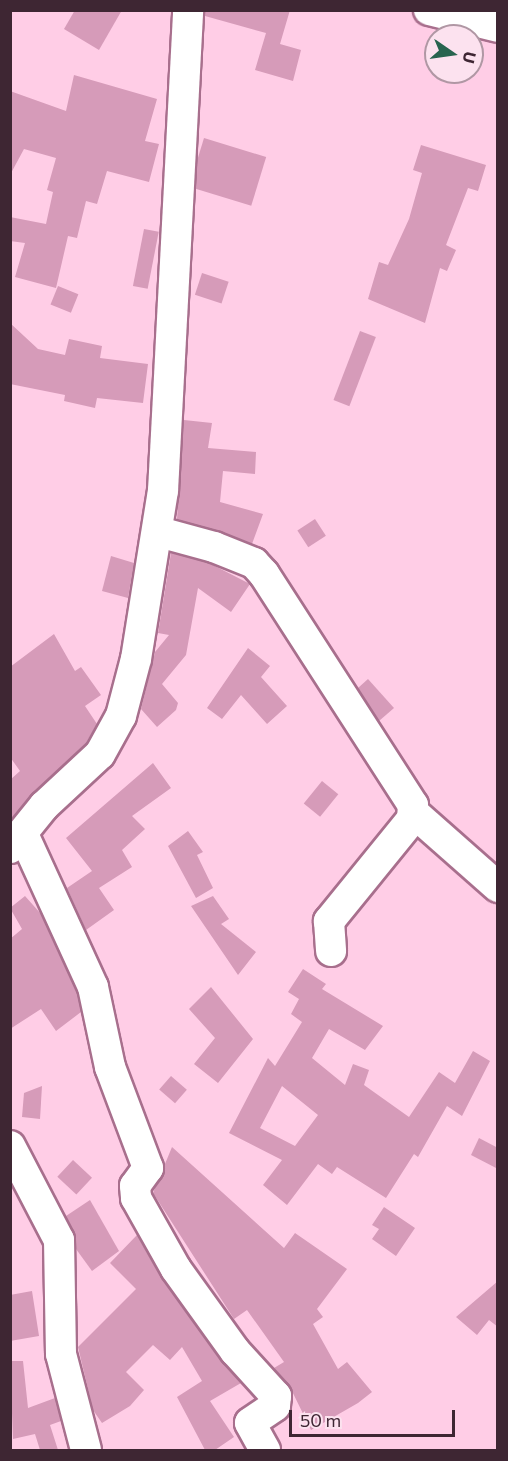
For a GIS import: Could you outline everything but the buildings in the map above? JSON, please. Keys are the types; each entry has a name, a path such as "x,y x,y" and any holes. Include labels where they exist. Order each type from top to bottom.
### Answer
{"street":[{"path":"188,10 159,532 121,716 88,770 44,806 17,841 93,987 110,1067 148,1168 135,1186 136,1198 176,1269 235,1351 276,1396 275,1406 250,1423 265,1450"},
{"path":"429,10 498,27"},
{"path":"159,532 214,547 254,563 264,574 404,786 414,813 498,887"},
{"path":"331,951 328,921 414,813"},
{"path":"10,1146 59,1240 61,1354 86,1450"}]}
